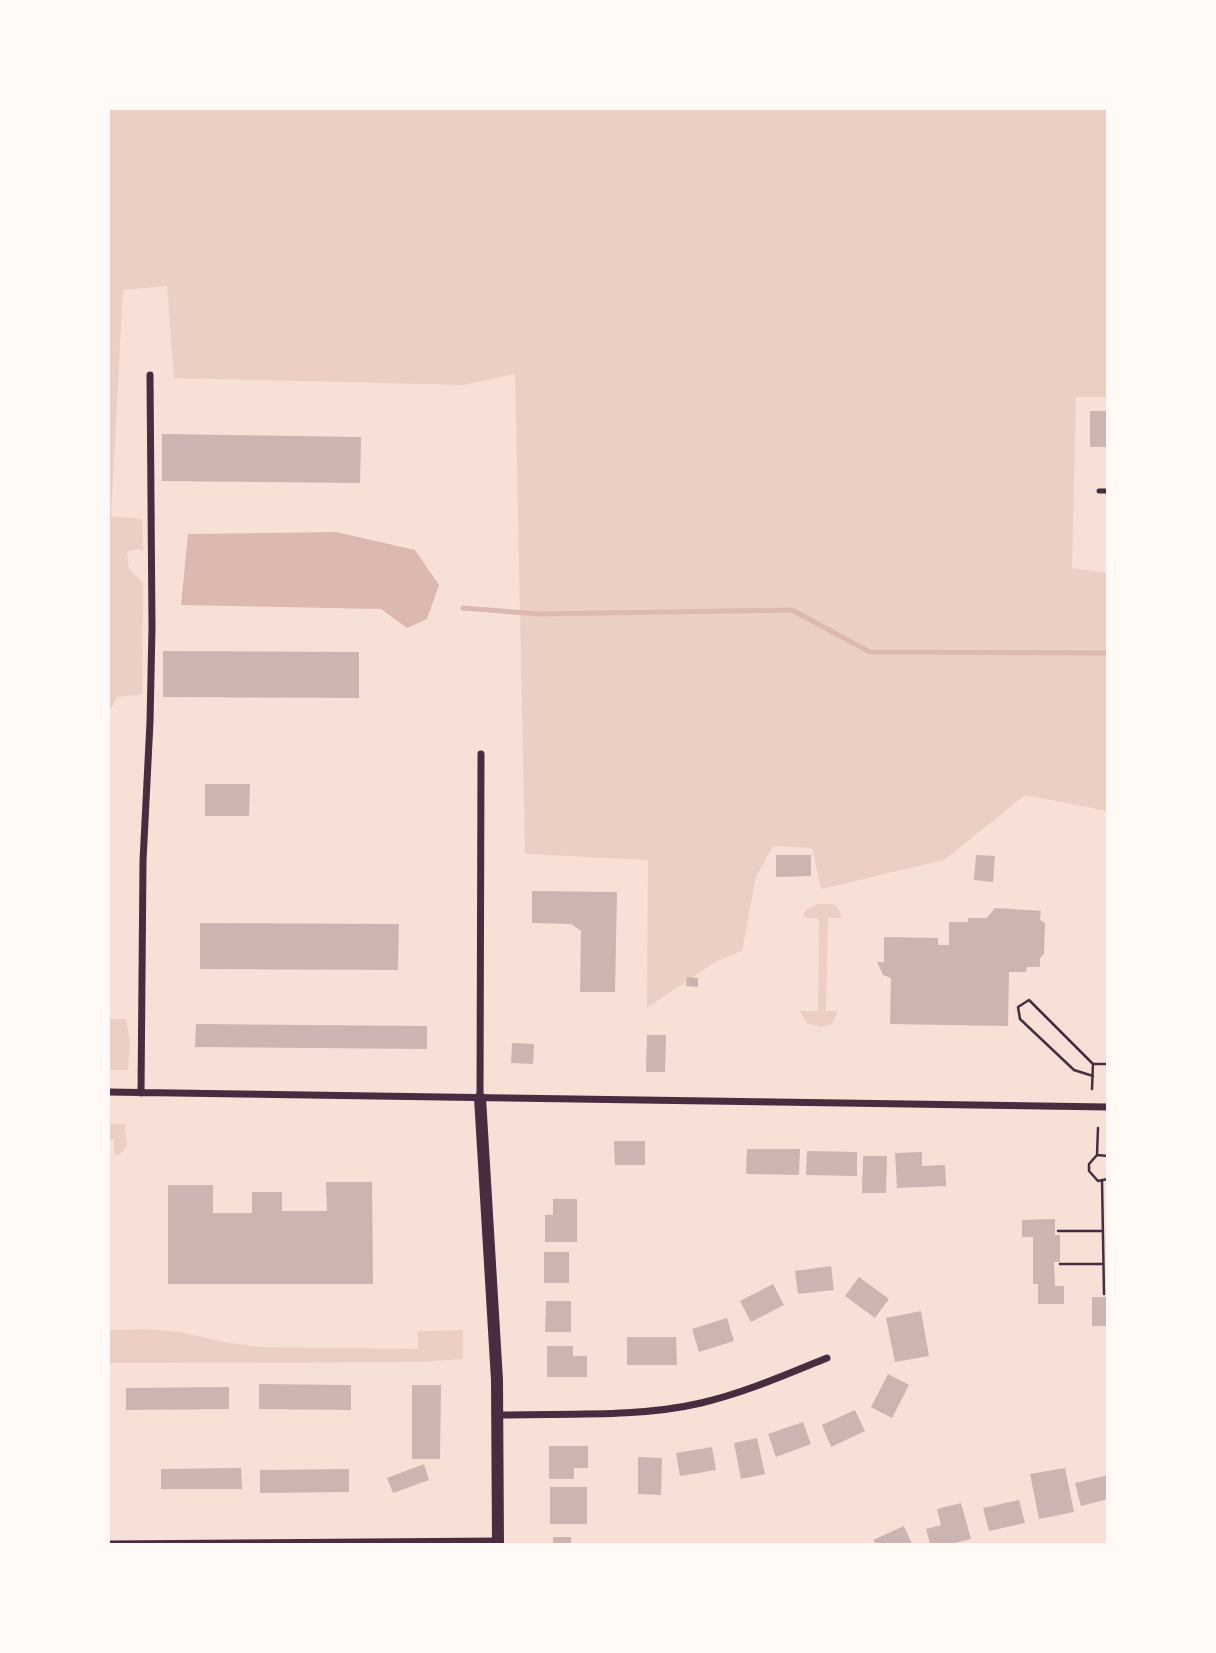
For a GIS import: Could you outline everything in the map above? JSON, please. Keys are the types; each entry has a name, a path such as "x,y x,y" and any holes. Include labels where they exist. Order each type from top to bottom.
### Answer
{"street":[{"path":"141,1093 143,861 151,655 150,375"},
{"path":"108,1544 498,1543 495,1319 480,1098 481,754"},
{"path":"108,1092 1108,1107"},
{"path":"498,1415 649,1411 698,1404 733,1395 827,1358"}],"lane":[{"path":"1099,491 1108,491"}],"path":[{"path":"1093,1076 1074,1070 1020,1019 1018,1007 1029,1000 1093,1064 1108,1064"},
{"path":"1092,1089 1093,1064"},
{"path":"1098,1128 1097,1155 1089,1164 1089,1171 1098,1181 1108,1179"},
{"path":"1097,1155 1108,1156"},
{"path":"1102,1180 1106,1288 1104,1294"},
{"path":"1058,1231 1103,1231"},
{"path":"1060,1264 1105,1262"}],"shaded area":[{"path":"109,109 1107,109 1107,397 1076,397 1072,568 1107,573 1107,811 1025,795 944,860 821,889 812,848 773,846 756,877 742,951 715,962 647,1008 648,860 525,854 515,374 463,385 174,378 167,286 123,290 111,516 142,519 143,551 138,549 127,552 129,569 143,583 142,694 117,697 112,707 109,707"},
{"path":"336,532 415,550 439,585 427,619 407,628 381,609 181,605 188,534"},
{"path":"816,904 833,904 842,918 828,918 826,1011 838,1011 832,1024 822,1027 806,1023 800,1011 818,1011 819,919 803,917 806,910"},
{"path":"109,1019 126,1019 130,1043 128,1070 109,1070"},
{"path":"109,1124 125,1124 127,1147 119,1155 114,1154 114,1139 109,1139"},
{"path":"109,1330 180,1332 260,1347 418,1349 418,1331 463,1330 463,1359 418,1362 109,1363"}],"building":[{"path":"1090,411 1108,411 1108,447 1090,447"},
{"path":"162,434 361,437 360,483 162,481"},
{"path":"163,651 359,652 359,698 163,697"},
{"path":"205,784 250,784 249,816 205,816"},
{"path":"776,855 811,855 811,876 776,877"},
{"path":"976,855 995,856 993,882 974,880"},
{"path":"532,891 617,892 615,992 580,992 581,931 571,924 532,923"},
{"path":"995,908 1041,911 1040,920 1045,923 1044,954 1040,958 1040,967 1027,967 1026,972 1009,972 1008,1026 890,1024 891,978 883,975 877,962 884,962 884,937 938,938 938,945 949,945 949,922 987,918"},
{"path":"200,923 399,924 398,970 200,969"},
{"path":"687,977 698,978 698,987 686,986"},
{"path":"196,1024 427,1026 427,1049 195,1047"},
{"path":"647,1035 666,1035 665,1072 646,1072"},
{"path":"512,1043 534,1044 533,1064 511,1063"},
{"path":"614,1141 645,1141 645,1165 615,1165"},
{"path":"747,1149 800,1149 799,1175 746,1174"},
{"path":"807,1151 857,1152 857,1176 806,1175"},
{"path":"922,1152 922,1166 945,1165 946,1186 897,1188 895,1153"},
{"path":"863,1156 887,1156 886,1193 862,1193"},
{"path":"326,1182 372,1182 373,1284 168,1284 168,1185 213,1185 213,1213 252,1213 252,1192 282,1192 282,1211 327,1211"},
{"path":"553,1199 577,1199 577,1242 545,1242 545,1215 553,1215"},
{"path":"1055,1219 1055,1235 1060,1235 1060,1262 1054,1262 1055,1286 1064,1286 1064,1304 1038,1304 1038,1284 1033,1284 1033,1237 1022,1237 1022,1220"},
{"path":"544,1252 569,1252 569,1283 544,1283"},
{"path":"831,1266 834,1290 798,1294 795,1271"},
{"path":"859,1277 889,1299 875,1318 845,1296"},
{"path":"773,1284 784,1305 751,1322 740,1301"},
{"path":"1092,1297 1108,1297 1108,1326 1092,1326"},
{"path":"546,1301 571,1301 571,1332 545,1332"},
{"path":"921,1311 929,1356 895,1362 886,1318"},
{"path":"727,1318 734,1341 699,1352 692,1329"},
{"path":"627,1337 676,1337 677,1365 627,1365"},
{"path":"547,1346 573,1346 573,1356 587,1356 587,1377 547,1377"},
{"path":"888,1374 909,1385 892,1418 871,1407"},
{"path":"259,1384 351,1385 351,1410 259,1409"},
{"path":"412,1385 441,1385 440,1459 412,1459"},
{"path":"229,1387 229,1409 126,1410 126,1388"},
{"path":"855,1410 865,1431 831,1447 822,1425"},
{"path":"803,1422 811,1444 776,1457 768,1434"},
{"path":"757,1438 765,1474 741,1479 734,1443"},
{"path":"549,1446 588,1446 588,1468 574,1468 574,1479 549,1479"},
{"path":"712,1447 716,1470 680,1476 676,1453"},
{"path":"638,1457 662,1458 661,1495 638,1494"},
{"path":"424,1464 429,1480 393,1493 387,1478"},
{"path":"241,1468 242,1489 161,1489 161,1469"},
{"path":"1065,1468 1074,1512 1039,1519 1030,1474"},
{"path":"349,1469 349,1492 260,1493 260,1470"},
{"path":"1108,1475 1108,1499 1081,1506 1075,1483"},
{"path":"550,1487 587,1487 587,1524 550,1524"},
{"path":"1019,1500 1025,1523 989,1531 983,1508"},
{"path":"961,1503 971,1539 951,1544 930,1544 926,1529 941,1525 937,1509"},
{"path":"904,1526 912,1544 876,1544 873,1540"},
{"path":"553,1537 571,1537 571,1544 553,1544"}],"waterway":[{"path":"463,608 539,614 792,610 870,652 1108,653"}]}
